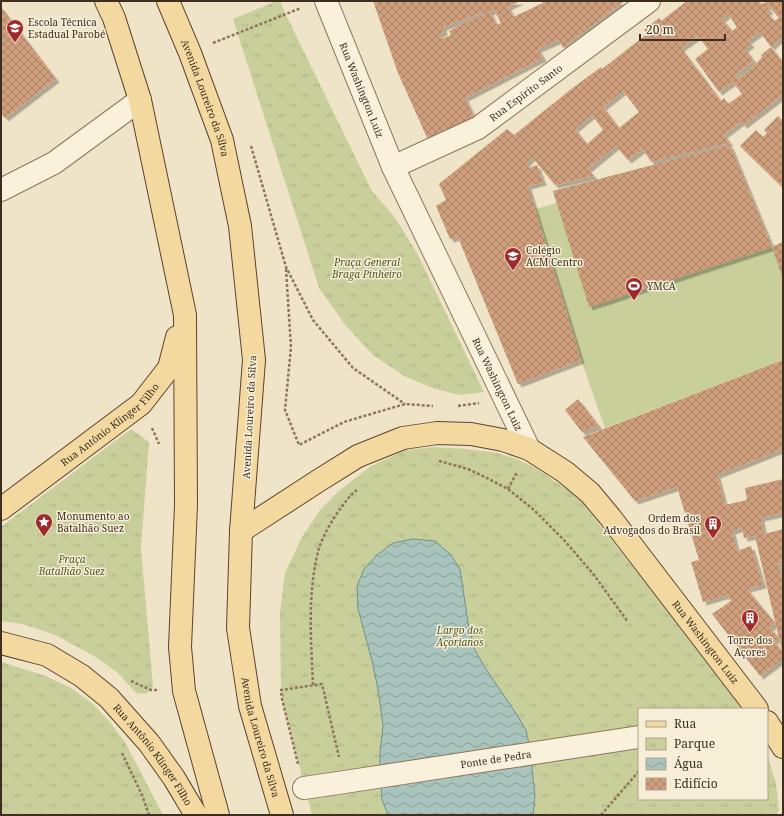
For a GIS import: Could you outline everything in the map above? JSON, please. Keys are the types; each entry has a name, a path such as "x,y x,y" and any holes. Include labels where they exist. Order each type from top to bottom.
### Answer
{"main road":[{"path":"106,1 114,18 140,100 184,315 186,505 180,647 184,691 218,815"},
{"name":"Avenida Loureiro da Silva","path":"168,1 190,53 222,140 240,226 254,360 241,531 238,628 250,706 282,815"},
{"name":"Rua Antônio Klinger Filho","path":"1,509 141,404 169,368 184,315"},
{"path":"241,531 318,480 358,456 403,438 437,433 471,434 503,440 529,449"},
{"name":"Rua Washington Luiz","path":"529,449 565,472 590,493 756,708"},
{"name":"Rua Antônio Klinger Filho","path":"1,643 47,655 82,676 109,698 149,742 174,778 196,815"},
{"path":"773,724 783,747"}],"street":[{"name":"Rua Espírito Santo","path":"393,167 478,128 649,1"},
{"name":"Rua Washington Luiz","path":"316,4 529,449"},
{"path":"1,190 54,163 140,100"},
{"name":"Ponte de Pedra","path":"304,788 638,737"}],"path":[{"path":"190,53 238,33 316,4"},
{"path":"249,140 286,267 313,320 353,368 405,404"},
{"path":"286,267 291,347 285,410 299,444"},
{"path":"438,460 468,469 487,478 508,489 534,510 564,540 594,576 628,622"},
{"path":"313,685 310,612 314,575 320,547 334,517 351,494 360,487"},
{"path":"109,698 126,679 151,690 184,691"},
{"path":"304,788 281,690 313,685 322,684 349,782"},
{"path":"601,815 638,772"}],"green space":[{"name":"Praça General Braga Pinheiro","path":"280,1 372,191 396,219 417,253 484,392 460,395 435,389 404,376 373,355 346,326 319,288 233,19"},
{"name":"YMCA","path":"730,145 772,247 783,242 783,360 605,428 581,360 518,384 458,237 450,239 436,206 482,177 522,168 536,209 556,203 553,191"},
{"name":"Praça Batalhão Suez","path":"131,429 149,442 141,548 153,686 149,692 145,694 136,693 117,672 94,656 55,635 23,624 1,621 1,527"},
{"name":"Largo dos Açorianos","path":"434,447 497,453 517,459 537,469 577,496 741,708 638,708 638,800 768,800 768,758 776,783 779,810 776,815 312,815 282,699 280,613 285,573 302,537 320,510 340,490 371,466 406,450"},
{"path":"1,662 46,676 71,688 92,703 110,722 125,742 163,815 1,815"}],"water":[{"path":"413,539 435,541 451,555 460,569 469,629 475,650 526,730 530,749 535,796 533,815 388,815 382,800 380,771 380,752 383,726 381,710 372,661 358,609 357,586 364,569 377,555 393,543"}],"building":[{"path":"373,1 520,1 508,7 513,17 543,3 542,1 624,1 563,48 559,40 538,49 543,58 465,98 474,117 428,140 398,73","holes":["494,10 501,23 496,25 490,12","484,12 485,15 467,21 449,31 451,35 441,39 439,34 444,32 443,27"]},
{"path":"687,1 759,1 763,4 766,1 783,1 783,36 771,47 783,63 783,95 744,125 741,122 724,135 730,143 651,162 643,149 628,160 616,146 588,169 594,176 555,185 532,157 526,164 529,168 537,165 543,182 528,186 581,360 518,384 458,237 450,239 436,206 446,200 439,184 507,129 514,135 570,90 601,67 602,69 647,34 644,30 659,18 661,21","holes":["769,6 779,18 774,21 767,12 770,11 767,7","728,14 737,27 732,31 722,19","760,32 771,47 761,55 762,57 756,64 738,79 735,75 754,61 745,49 751,44 748,41","698,36 708,49 695,59 719,92 733,82 742,94 728,104 724,98 721,101 681,48","623,91 639,112 619,128 603,107","592,115 603,130 587,144 575,129"]},
{"name":"Escola Técnica Estadual Parobé","path":"1,7 56,79 5,118 1,113"},
{"path":"778,116 783,121 783,182 780,185 740,146 756,130 763,137 767,133 764,130"},
{"path":"730,145 772,247 589,307 553,191"},
{"path":"783,242 783,279 772,247"},
{"path":"783,360 783,449 717,475 725,505 747,500 745,488 783,479 783,513 761,518 764,534 783,529 783,562 778,563 783,585 783,659 760,676 712,614 731,601 727,595 703,602 691,562 699,560 677,487 635,501 583,437","holes":["742,528 744,538 755,536 779,638 770,628 775,623 747,589 763,585 751,546 737,551 732,531","779,638 782,651 774,641"]},
{"path":"578,399 599,426 582,432 565,410"}],"place":[{"name":"Escola Técnica Estadual Parobé","path":"15,43"},
{"name":"Colégio ACM Centro","path":"513,271"},
{"name":"YMCA","path":"634,301"},
{"name":"Monumento ao Batalhão Suez","path":"44,537"},
{"name":"Ordem dos Advogados do Brasil","path":"713,539"},
{"name":"Torre dos Açores","path":"750,633"}]}
